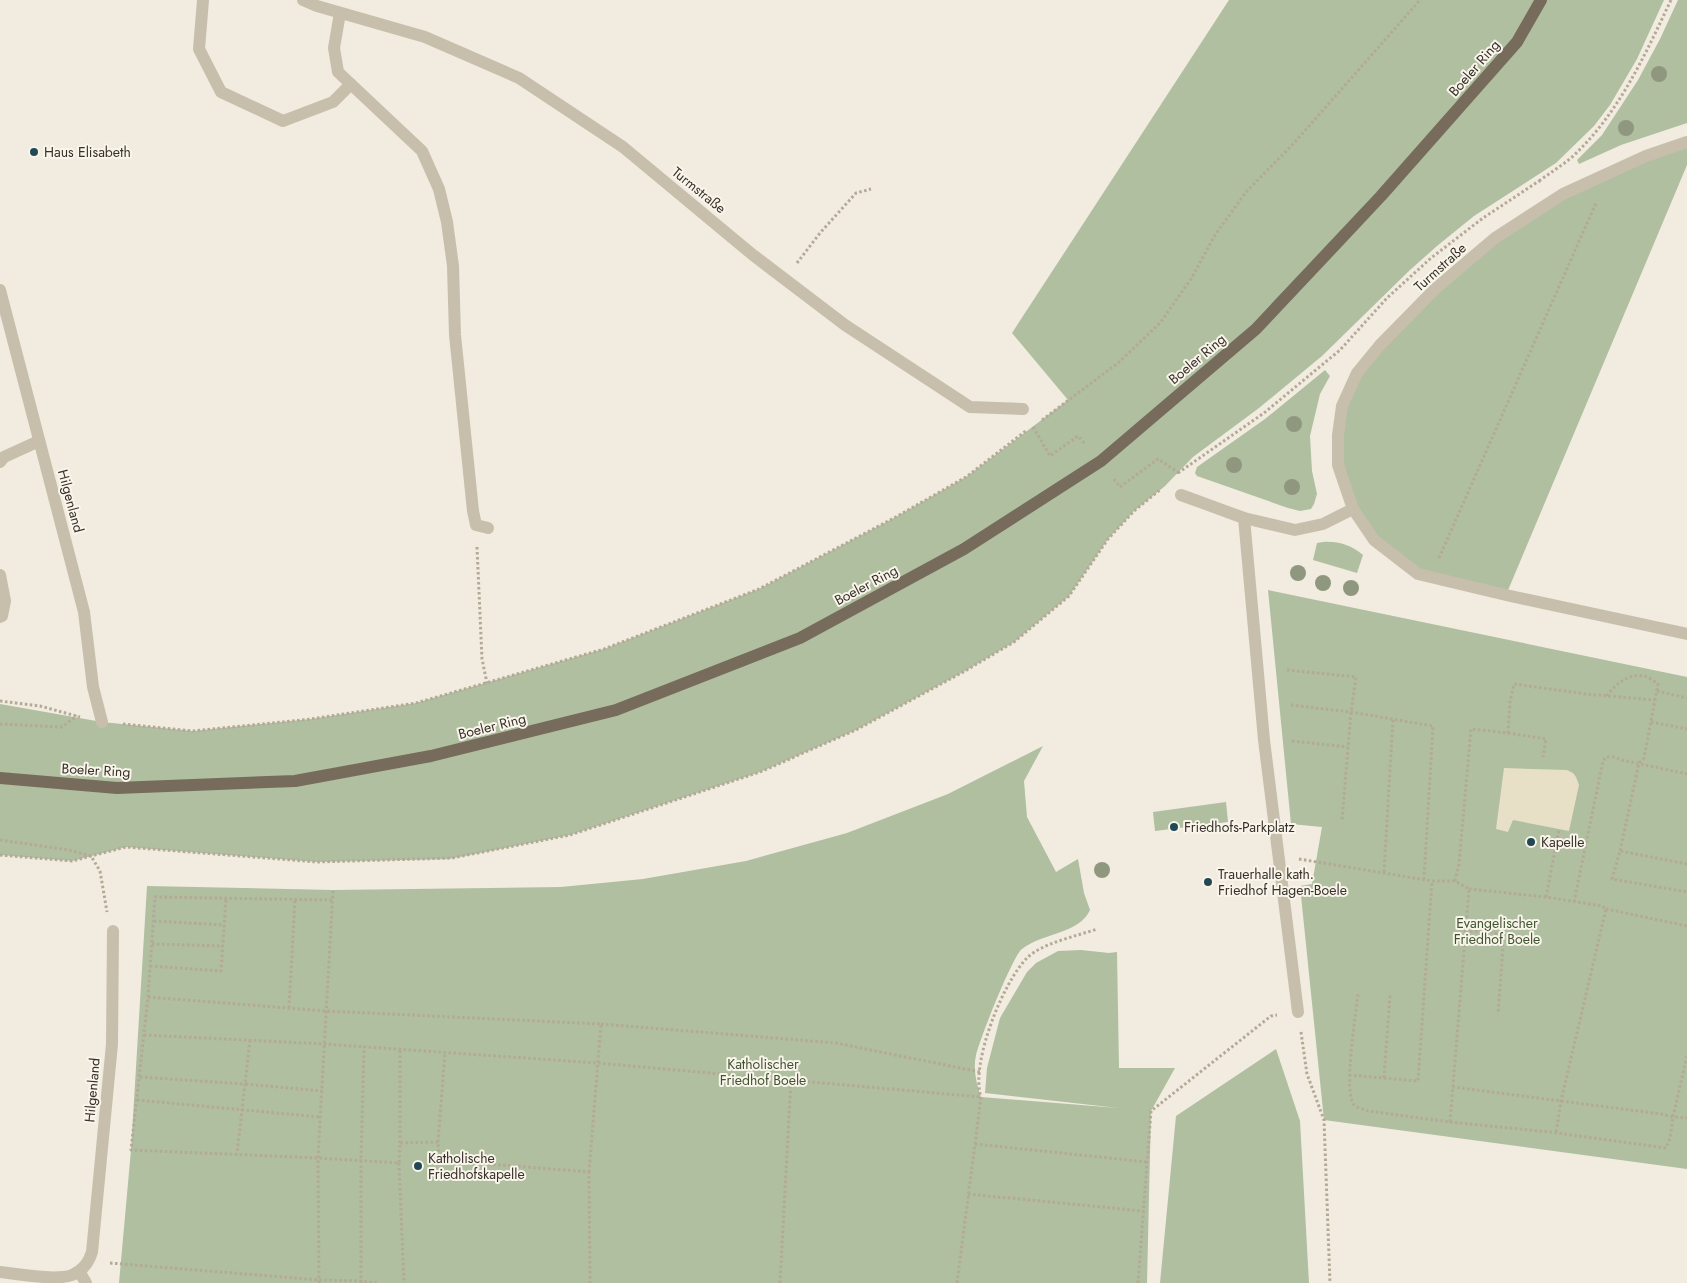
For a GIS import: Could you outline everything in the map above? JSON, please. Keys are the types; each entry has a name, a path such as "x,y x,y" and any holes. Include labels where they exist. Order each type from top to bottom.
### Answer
{"main road":[{"name":"Boeler Ring","path":"0,778 117,788 295,781 431,756 616,710 800,638 964,549 1100,461 1256,329 1381,196 1517,42 1540,0"}],"street":[{"path":"202,0 199,49 221,92 283,121 333,102 351,84"},
{"name":"Turmstraße","path":"303,0 425,37 519,78 623,147 786,280 845,325 970,407 1023,409"},
{"path":"340,12 334,48 338,72 422,151 439,189 447,222 453,266 455,335 473,511 482,526"},
{"name":"Turmstraße","path":"1687,142 1646,156 1563,194 1495,238 1435,289 1380,345 1357,373 1342,406 1338,435 1338,465 1353,509 1374,540 1418,574 1687,634"},
{"name":"Hilgenland","path":"0,290 84,612 93,687 102,722"},
{"path":"0,462 4,457 40,441"},
{"path":"1181,495 1244,518 1294,530 1323,524 1353,509"},
{"path":"1244,518 1264,740 1298,1012"},
{"path":"0,575 5,602 2,616 0,617"},
{"name":"Hilgenland","path":"91,1255 112,1044 113,931"},
{"path":"0,1272 40,1277 71,1276 79,1271 91,1255"},
{"path":"79,1271 86,1283"}],"path":[{"path":"0,701 40,706 102,722 193,731 311,720 416,703 604,650 760,590 966,477 1118,363 1160,323 1191,279 1215,235 1246,192 1295,142 1420,0"},
{"path":"1172,480 1179,473 1264,413 1340,350 1387,298 1431,258 1483,218 1570,159 1590,139 1616,105 1644,58 1671,0"},
{"path":"1430,576 1610,173"},
{"path":"1539,180 1563,194"},
{"path":"786,280 801,256 856,193 870,189"},
{"path":"0,855 72,861 126,847 317,862 452,858 570,835 760,772 856,730 965,672 1014,642 1069,596 1108,539 1134,511 1165,486"},
{"path":"482,526 482,659 487,683"},
{"path":"1287,670 1356,678 1351,712 1342,820"},
{"path":"1607,696 1612,688 1634,676 1645,676 1658,684 1644,758 1639,763 1612,879 1687,892"},
{"path":"1508,733 1514,684 1655,700"},
{"path":"1656,691 1687,698"},
{"path":"1291,705 1351,712 1433,726 1424,879"},
{"path":"0,724 62,727 77,716"},
{"path":"1384,872 1393,719"},
{"path":"1650,722 1687,729"},
{"path":"1455,882 1459,864 1470,729 1546,739 1543,757"},
{"path":"1292,741 1348,747"},
{"path":"1574,902 1603,761 1606,757 1614,757 1687,774"},
{"path":"1546,897 1559,830"},
{"path":"0,840 69,850 91,856 100,871 106,911 113,931"},
{"path":"1620,851 1687,864"},
{"path":"1278,855 1424,879 1455,882 1469,889 1546,897 1602,906 1687,926"},
{"path":"1349,1075 1418,1082 1432,880"},
{"path":"1450,1122 1469,889"},
{"path":"319,1282 318,1158 333,890"},
{"path":"332,900 155,897 148,997 132,1150 399,1163"},
{"path":"150,966 221,970 226,898"},
{"path":"289,1008 296,899"},
{"path":"1556,1133 1561,1101 1606,908"},
{"path":"154,921 224,925"},
{"path":"958,1283 980,1097 978,1089 980,1072 985,1042 992,1018 1027,958 1055,943 1097,929"},
{"path":"1465,931 1488,931 1499,934 1502,939 1498,1014"},
{"path":"152,944 223,946"},
{"path":"1358,994 1349,1075 1350,1098 1355,1107 1368,1111 1666,1148 1670,1138 1687,1056"},
{"path":"1384,1078 1390,995"},
{"path":"148,997 326,1011 601,1024 836,1043 980,1072"},
{"path":"1138,1283 1151,1111 1271,1016 1298,1012 1307,1074 1324,1120 1330,1283"},
{"path":"590,1283 589,1172 601,1024"},
{"path":"144,1035 364,1046 597,1063 980,1097"},
{"path":"237,1154 250,1040"},
{"path":"362,1282 361,1161 364,1046"},
{"path":"400,1049 399,1163 404,1283"},
{"path":"445,1052 438,1142 439,1160 589,1172"},
{"path":"140,1076 322,1091"},
{"path":"780,1283 791,1080"},
{"path":"1452,1087 1687,1118"},
{"path":"137,1100 320,1117"},
{"path":"400,1143 438,1142"},
{"path":"975,1144 1147,1162"},
{"path":"968,1194 1143,1211"},
{"path":"91,1255 121,1265 319,1282 378,1283"}],"green space":[{"path":"1229,0 1664,0 1637,59 1610,105 1594,126 1556,163 1474,216 1410,270 1322,356 1259,408 1193,457 1165,486 1134,511 1108,539 1069,596 1014,642 856,730 760,772 570,835 449,859 317,862 126,847 72,861 0,855 0,704 102,722 193,731 311,719 416,703 604,649 759,589 894,518 966,477 1068,400 1012,333"},
{"path":"1678,0 1687,0 1687,123 1621,145 1579,164 1577,160 1602,135 1638,80"},
{"path":"1687,142 1687,165 1506,595 1418,574 1374,540 1353,509 1338,435 1357,373 1435,289 1563,194"},
{"path":"1325,370 1330,376 1320,394 1310,436 1312,471 1317,494 1311,509 1300,511 1288,508 1197,476 1195,473 1197,467 1265,419"},
{"path":"1317,543 1344,544 1363,555 1357,573 1313,560"},
{"name":"Evangelischer Friedhof Boele","path":"1268,590 1687,677 1687,1169 1324,1120 1300,886 1312,884 1322,827 1291,824"},
{"name":"Katholischer Friedhof Boele","path":"1043,746 1024,781 1027,817 1056,872 1078,859 1084,893 1090,910 1078,924 1030,944 1022,949 1018,955 1011,966 978,1047 975,1066 976,1081 981,1097 1118,1108 985,1093 987,1068 1000,1018 1027,972 1036,963 1058,951 1117,952 1119,1068 1175,1068 1151,1111 1147,1283 119,1283 131,1150 147,886 333,890 561,887 643,879 746,861 847,833 948,794"},
{"path":"1226,802 1228,822 1155,831 1153,812"},
{"path":"1276,1049 1300,1121 1309,1283 1160,1283 1176,1116"}],"shaded area":[{"path":"1504,768 1567,770 1573,773 1579,785 1569,831 1513,820 1508,832 1496,829"}],"place":[{"name":"Haus Elisabeth","path":"34,152"},
{"name":"Friedhofs-Parkplatz","path":"1174,827"},
{"name":"Kapelle","path":"1531,842"},
{"name":"Trauerhalle kath. Friedhof Hagen-Boele","path":"1208,882"},
{"name":"Katholische Friedhofskapelle","path":"418,1166"}]}
